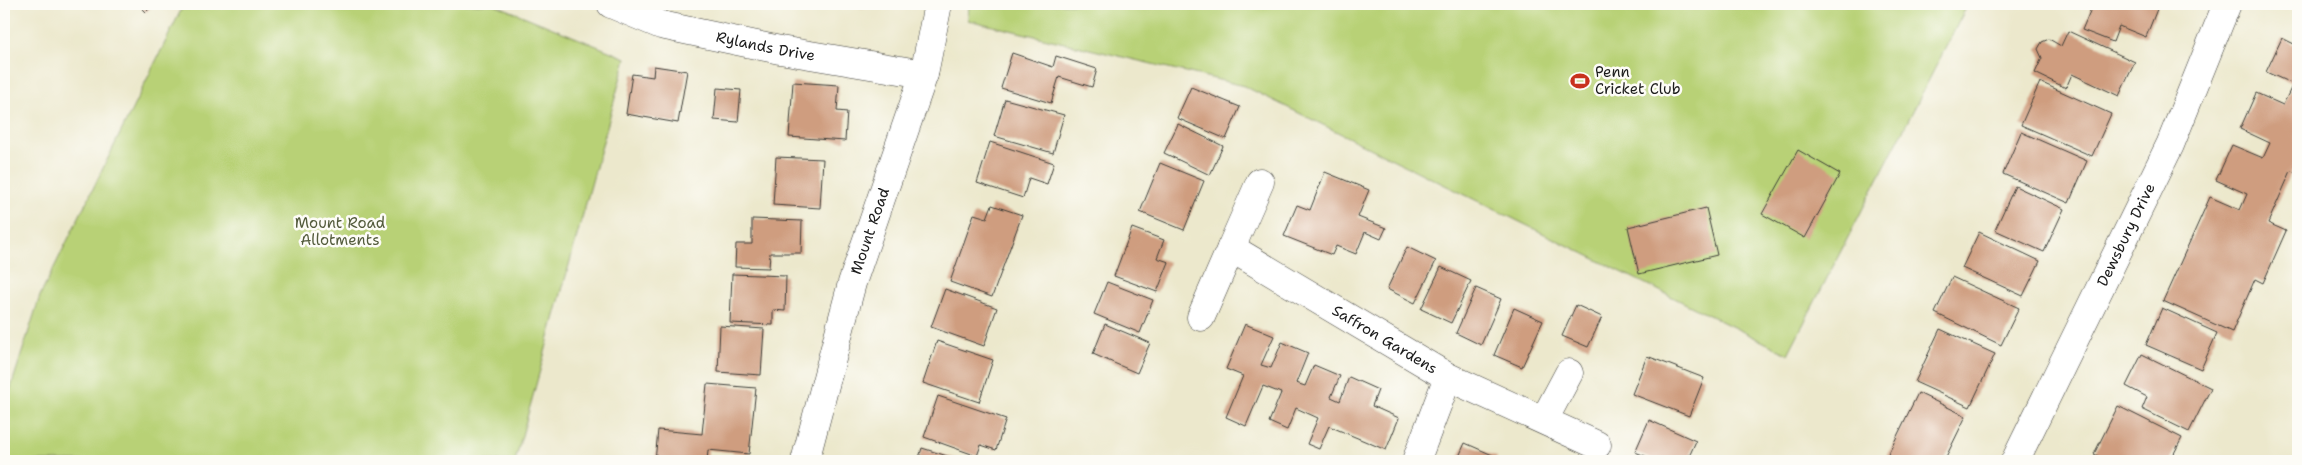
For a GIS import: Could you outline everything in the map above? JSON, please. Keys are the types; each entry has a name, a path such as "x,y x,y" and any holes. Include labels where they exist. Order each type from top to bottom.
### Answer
{"street":[{"name":"Rylands Drive","path":"611,4 661,25 780,50 924,74"},
{"name":"Mount Road","path":"805,461 852,283 924,74 938,4"},
{"name":"Dewsbury Drive","path":"2015,461 2170,145 2227,4"},
{"path":"1201,317 1260,182"},
{"name":"Saffron Gardens","path":"1231,248 1448,377 1597,445"},
{"path":"1544,420 1569,374"},
{"path":"1416,461 1448,377"}],"green space":[{"name":"Mount Road Allotments","path":"184,4 494,4 626,58 515,461 4,461 4,409 40,296"},
{"path":"969,4 1968,4 1788,354 1244,86 968,20"}],"building":[{"path":"138,4 154,4 146,12"},
{"path":"842,4 864,4 864,8"},
{"path":"2093,4 2159,4 2146,37 2119,26 2113,42 2082,30"},
{"path":"2068,31 2135,62 2119,96 2072,74 2066,88 2035,73 2042,58 2038,49 2042,42 2049,39 2061,46"},
{"path":"2282,38 2298,46 2298,146 2295,154 2298,155 2298,173 2291,171 2268,223 2286,231 2263,283 2255,279 2232,332 2163,301 2210,197 2240,210 2247,194 2216,180 2232,145 2263,158 2270,143 2240,129 2256,93 2283,105 2293,84 2266,72"},
{"path":"1012,53 1053,67 1056,56 1097,69 1092,87 1059,77 1051,103 1001,88"},
{"path":"654,66 687,71 678,123 626,114 632,74 653,77"},
{"path":"793,82 839,85 837,111 847,112 845,141 789,137"},
{"path":"2040,82 2111,114 2092,156 2021,125"},
{"path":"1191,87 1240,107 1226,139 1177,118"},
{"path":"717,88 741,90 738,122 714,120"},
{"path":"1005,99 1064,115 1053,153 994,136"},
{"path":"1178,124 1223,146 1210,175 1164,153"},
{"path":"2021,132 2087,161 2069,203 2003,174"},
{"path":"990,142 1054,163 1047,184 1029,178 1023,198 977,183"},
{"path":"1798,150 1840,174 1805,238 1762,214"},
{"path":"776,157 823,159 820,208 773,205"},
{"path":"1160,163 1204,181 1184,230 1140,212"},
{"path":"1325,172 1369,190 1358,217 1386,228 1381,239 1365,232 1356,254 1336,246 1332,255 1284,236 1297,205 1310,210"},
{"path":"2015,186 2064,209 2044,252 1995,230"},
{"path":"992,205 1022,215 992,297 950,282 974,214 987,218"},
{"path":"1706,208 1717,255 1639,274 1628,227"},
{"path":"752,219 802,221 801,253 770,253 769,268 735,267 736,244 752,244"},
{"path":"1132,228 1164,240 1157,258 1169,262 1157,292 1114,276"},
{"path":"1979,232 2040,261 2023,296 1962,268"},
{"path":"1407,247 1436,261 1415,303 1387,289"},
{"path":"1441,267 1471,281 1451,323 1421,309"},
{"path":"732,274 786,276 785,311 773,310 773,325 730,323"},
{"path":"1952,277 2019,308 2001,345 1935,313"},
{"path":"1107,282 1153,300 1140,333 1094,314"},
{"path":"1476,288 1501,299 1481,345 1456,333"},
{"path":"945,289 997,308 984,346 931,327"},
{"path":"1576,305 1602,317 1588,347 1562,336"},
{"path":"1514,308 1543,321 1522,367 1494,355"},
{"path":"2162,308 2217,333 2201,369 2146,345"},
{"path":"1105,324 1150,343 1137,373 1093,354"},
{"path":"1245,324 1274,336 1261,365 1271,368 1282,342 1308,353 1296,383 1305,386 1314,365 1340,376 1331,397 1340,401 1349,377 1378,390 1372,406 1399,418 1386,450 1329,426 1319,449 1307,444 1318,418 1296,408 1287,430 1269,422 1281,393 1263,386 1246,426 1226,417 1243,376 1226,369"},
{"path":"720,326 764,329 761,375 718,372"},
{"path":"1940,329 1995,354 1970,407 1915,382"},
{"path":"937,341 993,360 979,402 923,383"},
{"path":"2142,354 2211,388 2189,432 2142,409 2147,397 2126,386"},
{"path":"1647,356 1704,378 1689,416 1632,394"},
{"path":"707,384 756,388 749,454 708,450 707,461 655,461 658,430 702,434"},
{"path":"1918,393 1966,416 1944,461 1885,461"},
{"path":"938,396 1006,419 996,450 981,445 977,456 924,437"},
{"path":"2118,406 2182,438 2170,461 2108,461 2094,454"},
{"path":"1649,420 1696,441 1687,461 1658,461 1635,452"},
{"path":"1465,443 1497,457 1495,461 1457,461"},
{"path":"922,448 963,461 918,461"}],"place":[{"name":"Penn Cricket Club","path":"1580,81"}]}
